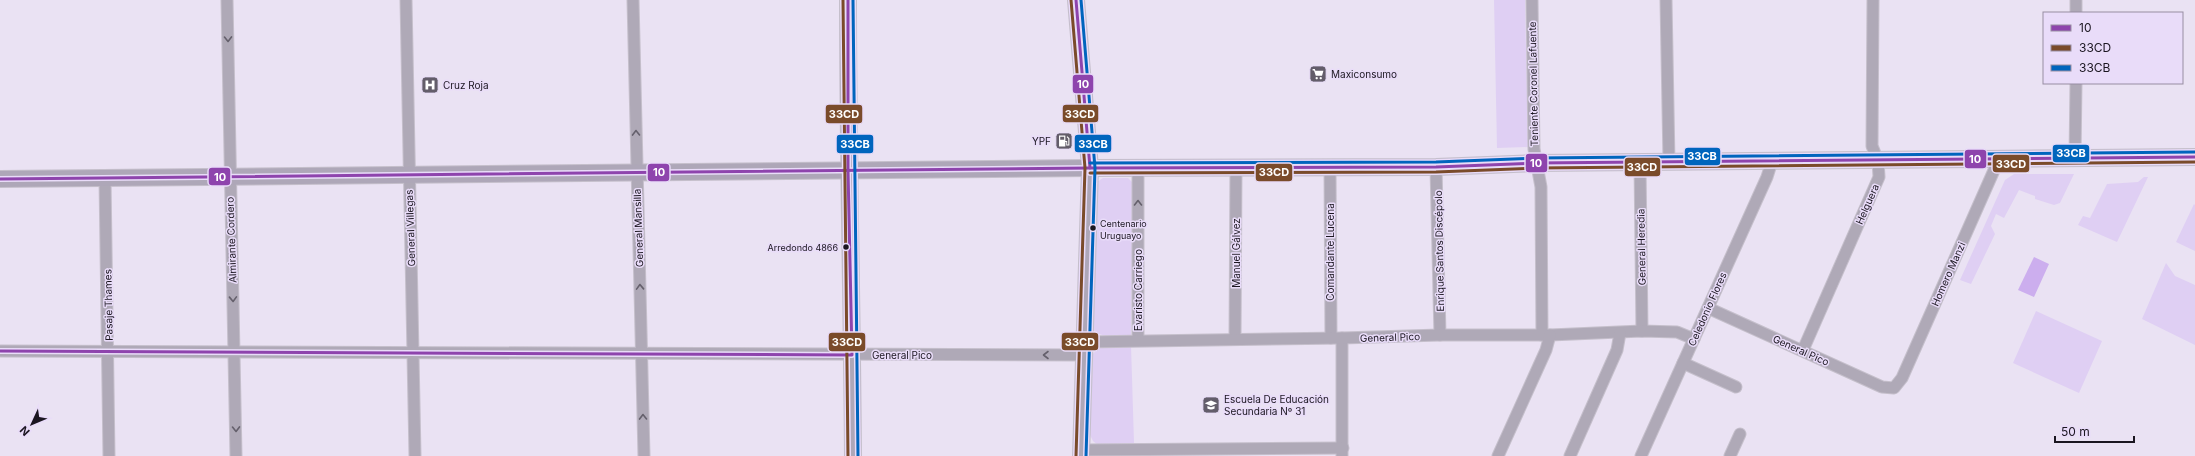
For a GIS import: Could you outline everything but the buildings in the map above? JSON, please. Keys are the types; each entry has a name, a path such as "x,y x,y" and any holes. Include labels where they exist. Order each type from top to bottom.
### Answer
{"main road":[{"path":"848,0 848,170 851,248 853,456"},
{"path":"1076,0 1090,168 1087,208 1085,348 1081,453"},
{"path":"0,179 848,170 1436,166 1536,163 2195,157"}],"street":[{"name":"Almirante Cordero","path":"227,0 229,176 236,456"},
{"name":"General Villegas","path":"406,0 408,175 414,354 415,456"},
{"name":"General Mansilla","path":"633,0 644,456"},
{"name":"Teniente Coronel Lafuente","path":"1498,456 1546,350 1540,188 1534,149 1532,0"},
{"path":"1666,0 1668,162"},
{"name":"Helguera","path":"1803,350 1879,178 1878,161 1872,146 1873,0"},
{"path":"2076,0 2076,12"},
{"path":"2075,157 2076,84"},
{"name":"Homero Manzi","path":"1894,388 1902,378 1999,158"},
{"name":"Celedonio Flores","path":"1641,456 1767,177 1772,161"},
{"name":"General Heredia","path":"1640,163 1642,331"},
{"name":"Enrique Santos Discépolo","path":"1436,166 1440,335"},
{"name":"Manuel Gálvez","path":"1235,339 1236,167"},
{"name":"Comandante Lucena","path":"1330,167 1343,452"},
{"name":"Evaristo Carriego","path":"1138,168 1138,340"},
{"name":"Pasaje Thames","path":"105,179 109,456"},
{"name":"General Pico","path":"1708,308 1882,387 1894,388"},
{"name":"General Pico","path":"0,352 852,355 1085,348 1138,340 1337,338 1440,335 1546,335 1642,331 1677,332 1694,339"},
{"path":"1570,456 1617,350 1620,333"},
{"path":"1683,363 1736,387"},
{"path":"1730,456 1740,434"},
{"path":"1081,453 1343,452"}],"shaded area":[{"path":"1494,0 1525,0 1528,147 1497,148"},
{"path":"2014,174 2074,174 2060,203 2054,205 2035,199 2035,196 2019,190 2004,218 1996,214 1991,226 1995,234 1971,284 1960,280 2005,180"},
{"path":"2144,177 2148,177 2117,242 2078,225 2083,216 2090,218 2107,184 2138,182"},
{"path":"1103,178 1128,178 1133,183 1131,335 1103,335 1094,330 1092,326 1097,182"},
{"path":"2194,204 2195,205 2195,251 2176,242"},
{"path":"2034,257 2049,264 2034,297 2018,290"},
{"path":"2166,263 2175,276 2195,285 2195,345 2142,319"},
{"path":"2036,311 2102,341 2079,393 2013,363"},
{"path":"1131,345 1134,443 1098,445 1093,441 1090,435 1093,354 1098,348"}],"transit line":[{"name":"33CD","path":"843,0 848,456"},
{"name":"10","path":"0,351 852,355 848,170 848,0"},
{"name":"33CB","path":"853,0 858,456"},
{"name":"33CD","path":"1071,0 1085,168 1076,456"},
{"name":"10","path":"1076,0 1090,168"},
{"name":"33CB","path":"1081,0 1095,168 1086,456"},
{"name":"33CB","path":"1090,163 1436,162 1536,158 2195,152"},
{"name":"10","path":"0,179 1090,168 1436,167 1536,163 2195,157"},
{"name":"33CD","path":"1090,173 1436,172 1536,168 2195,162"}],"place":[{"name":"Maxiconsumo","path":"1318,74"},
{"name":"Cruz Roja","path":"430,85"},
{"name":"YPF","path":"1064,141"},
{"name":"Centenario Uruguayo","path":"1093,228"},
{"name":"Arredondo 4866","path":"846,247"},
{"name":"Escuela De Educación Secundaria Nº 31","path":"1211,405"}]}
